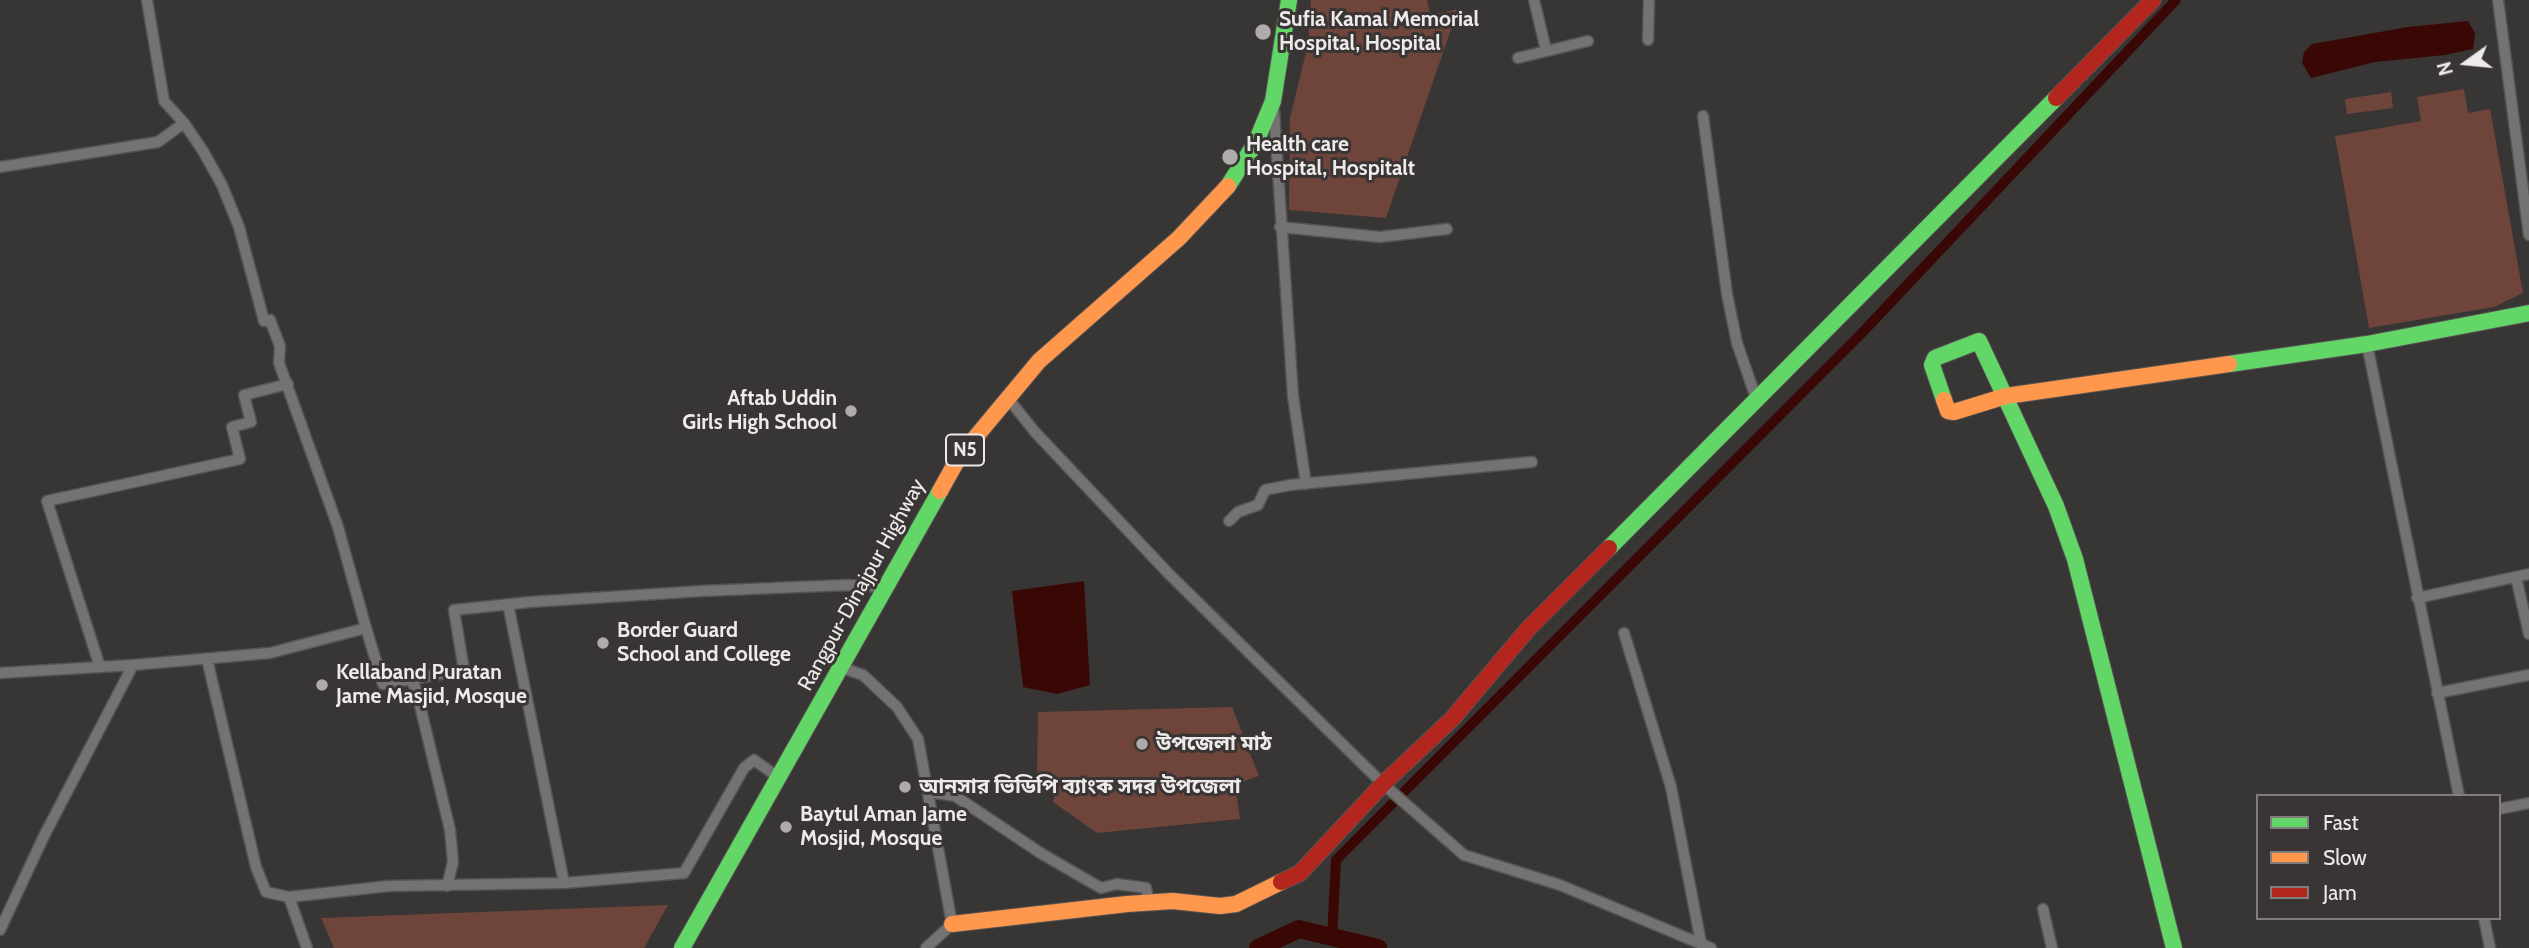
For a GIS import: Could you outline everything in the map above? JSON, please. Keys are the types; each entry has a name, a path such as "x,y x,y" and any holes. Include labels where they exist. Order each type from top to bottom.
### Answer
{"main road":[{"name":"Rangpur-Dinajpur Highway","path":"682,948 960,457 1039,361 1179,238 1231,183 1256,142 1273,101 1289,0"},
{"path":"952,924 1149,902 1173,901 1220,906 1236,904 1300,873 1452,718 1528,629 2153,0"},
{"path":"2174,948 2075,559 2056,506 2006,396 1979,341 1935,358 1932,365 1948,411 1954,412 2006,396 2367,344 2529,313"}],"street":[{"path":"147,0 164,101 184,123 222,185 239,227 264,321 270,320 280,346 279,363 338,527 383,684 464,670 454,610 508,604 750,589 847,585 885,587"},
{"path":"1534,0 1546,50"},
{"path":"1648,40 1649,0"},
{"path":"2498,0 2529,235"},
{"path":"1518,58 1588,41"},
{"path":"1273,101 1293,396 1306,484"},
{"path":"1703,116 1727,294 1737,343 1757,401"},
{"path":"0,167 158,142 184,123"},
{"path":"1280,227 1380,237 1447,229"},
{"path":"2367,344 2459,794"},
{"path":"100,667 47,501 240,459 232,427 251,422 244,395 288,384"},
{"path":"1007,397 1035,432 1169,574 1386,786 1464,855 1560,885 1706,946"},
{"path":"1229,521 1238,512 1258,505 1265,491 1290,485 1532,462"},
{"path":"2417,598 2529,573"},
{"path":"2516,577 2529,634"},
{"path":"508,604 564,883"},
{"path":"0,673 270,653 366,628"},
{"path":"1624,633 1671,787 1706,946"},
{"path":"207,659 256,866 266,892 289,897 389,887 564,883 684,873 744,768 754,760 778,777"},
{"path":"0,930 44,836 133,665"},
{"path":"840,667 863,675 897,707 918,740 952,924 926,948"},
{"path":"2437,693 2529,675"},
{"path":"410,679 416,690 450,830 453,862 447,886"},
{"path":"929,792 955,796 1042,854 1101,888 1117,884 1146,888 1149,902"},
{"path":"2501,809 2529,803"},
{"path":"289,897 307,948"},
{"path":"2043,909 2052,948"},
{"path":"2484,920 2490,948"}],"shaded area":[{"path":"1311,0 1427,0 1430,15 1458,9 1386,218 1289,210 1290,118 1308,44"},
{"path":"2468,21 2475,33 2473,49 2445,55 2375,62 2311,78 2302,63 2304,52 2312,44 2408,27"},
{"path":"2464,89 2468,113 2490,109 2523,293 2494,307 2369,328 2335,136 2421,121 2417,97"},
{"path":"2391,92 2393,108 2347,114 2345,99"},
{"path":"1084,581 1090,685 1057,694 1023,687 1012,591"},
{"name":"উপজেলা মাঠ","path":"1232,707 1259,776 1235,784 1240,819 1097,833 1053,802 1059,784 1037,776 1038,712"},
{"path":"668,905 644,948 334,948 321,918"}],"waterway":[{"path":"1332,937 1336,860 1859,336 2176,0"},
{"path":"1258,948 1299,929 1378,948"}],"traffic: fast":[{"path":"1228,186 1256,142 1273,101 1289,0"},
{"path":"1609,548 2056,98"},
{"path":"2229,364 2367,344 2529,313"},
{"path":"1944,400 1932,365 1935,358 1979,341 2056,506 2075,559 2174,948"},
{"path":"682,948 940,491"}],"traffic: slow":[{"path":"940,491 959,457 1039,361 1179,238 1228,186"},
{"path":"1944,400 1948,411 1954,412 2006,396 2229,364"},
{"path":"952,924 1127,904 1173,901 1220,906 1236,904 1281,882"}],"traffic: jam":[{"path":"2056,98 2153,0"},
{"path":"1281,882 1300,873 1383,784 1453,718 1528,629 1609,548"}],"place":[{"name":"Sufia Kamal Memorial Hospital, Hospital","path":"1263,32"},
{"name":"Health care Hospital, Hospitalt","path":"1230,157"},
{"name":"Aftab Uddin Girls High School","path":"851,411"},
{"name":"Border Guard School and College","path":"603,643"},
{"name":"Kellaband Puratan Jame Masjid, Mosque","path":"322,685"},
{"name":"উপজেলা মাঠ","path":"1142,744"},
{"name":"আনসার ভিডিপি ব্যাংক সদর উপজেলা","path":"905,787"},
{"name":"Baytul Aman Jame Mosjid, Mosque","path":"786,827"}]}
